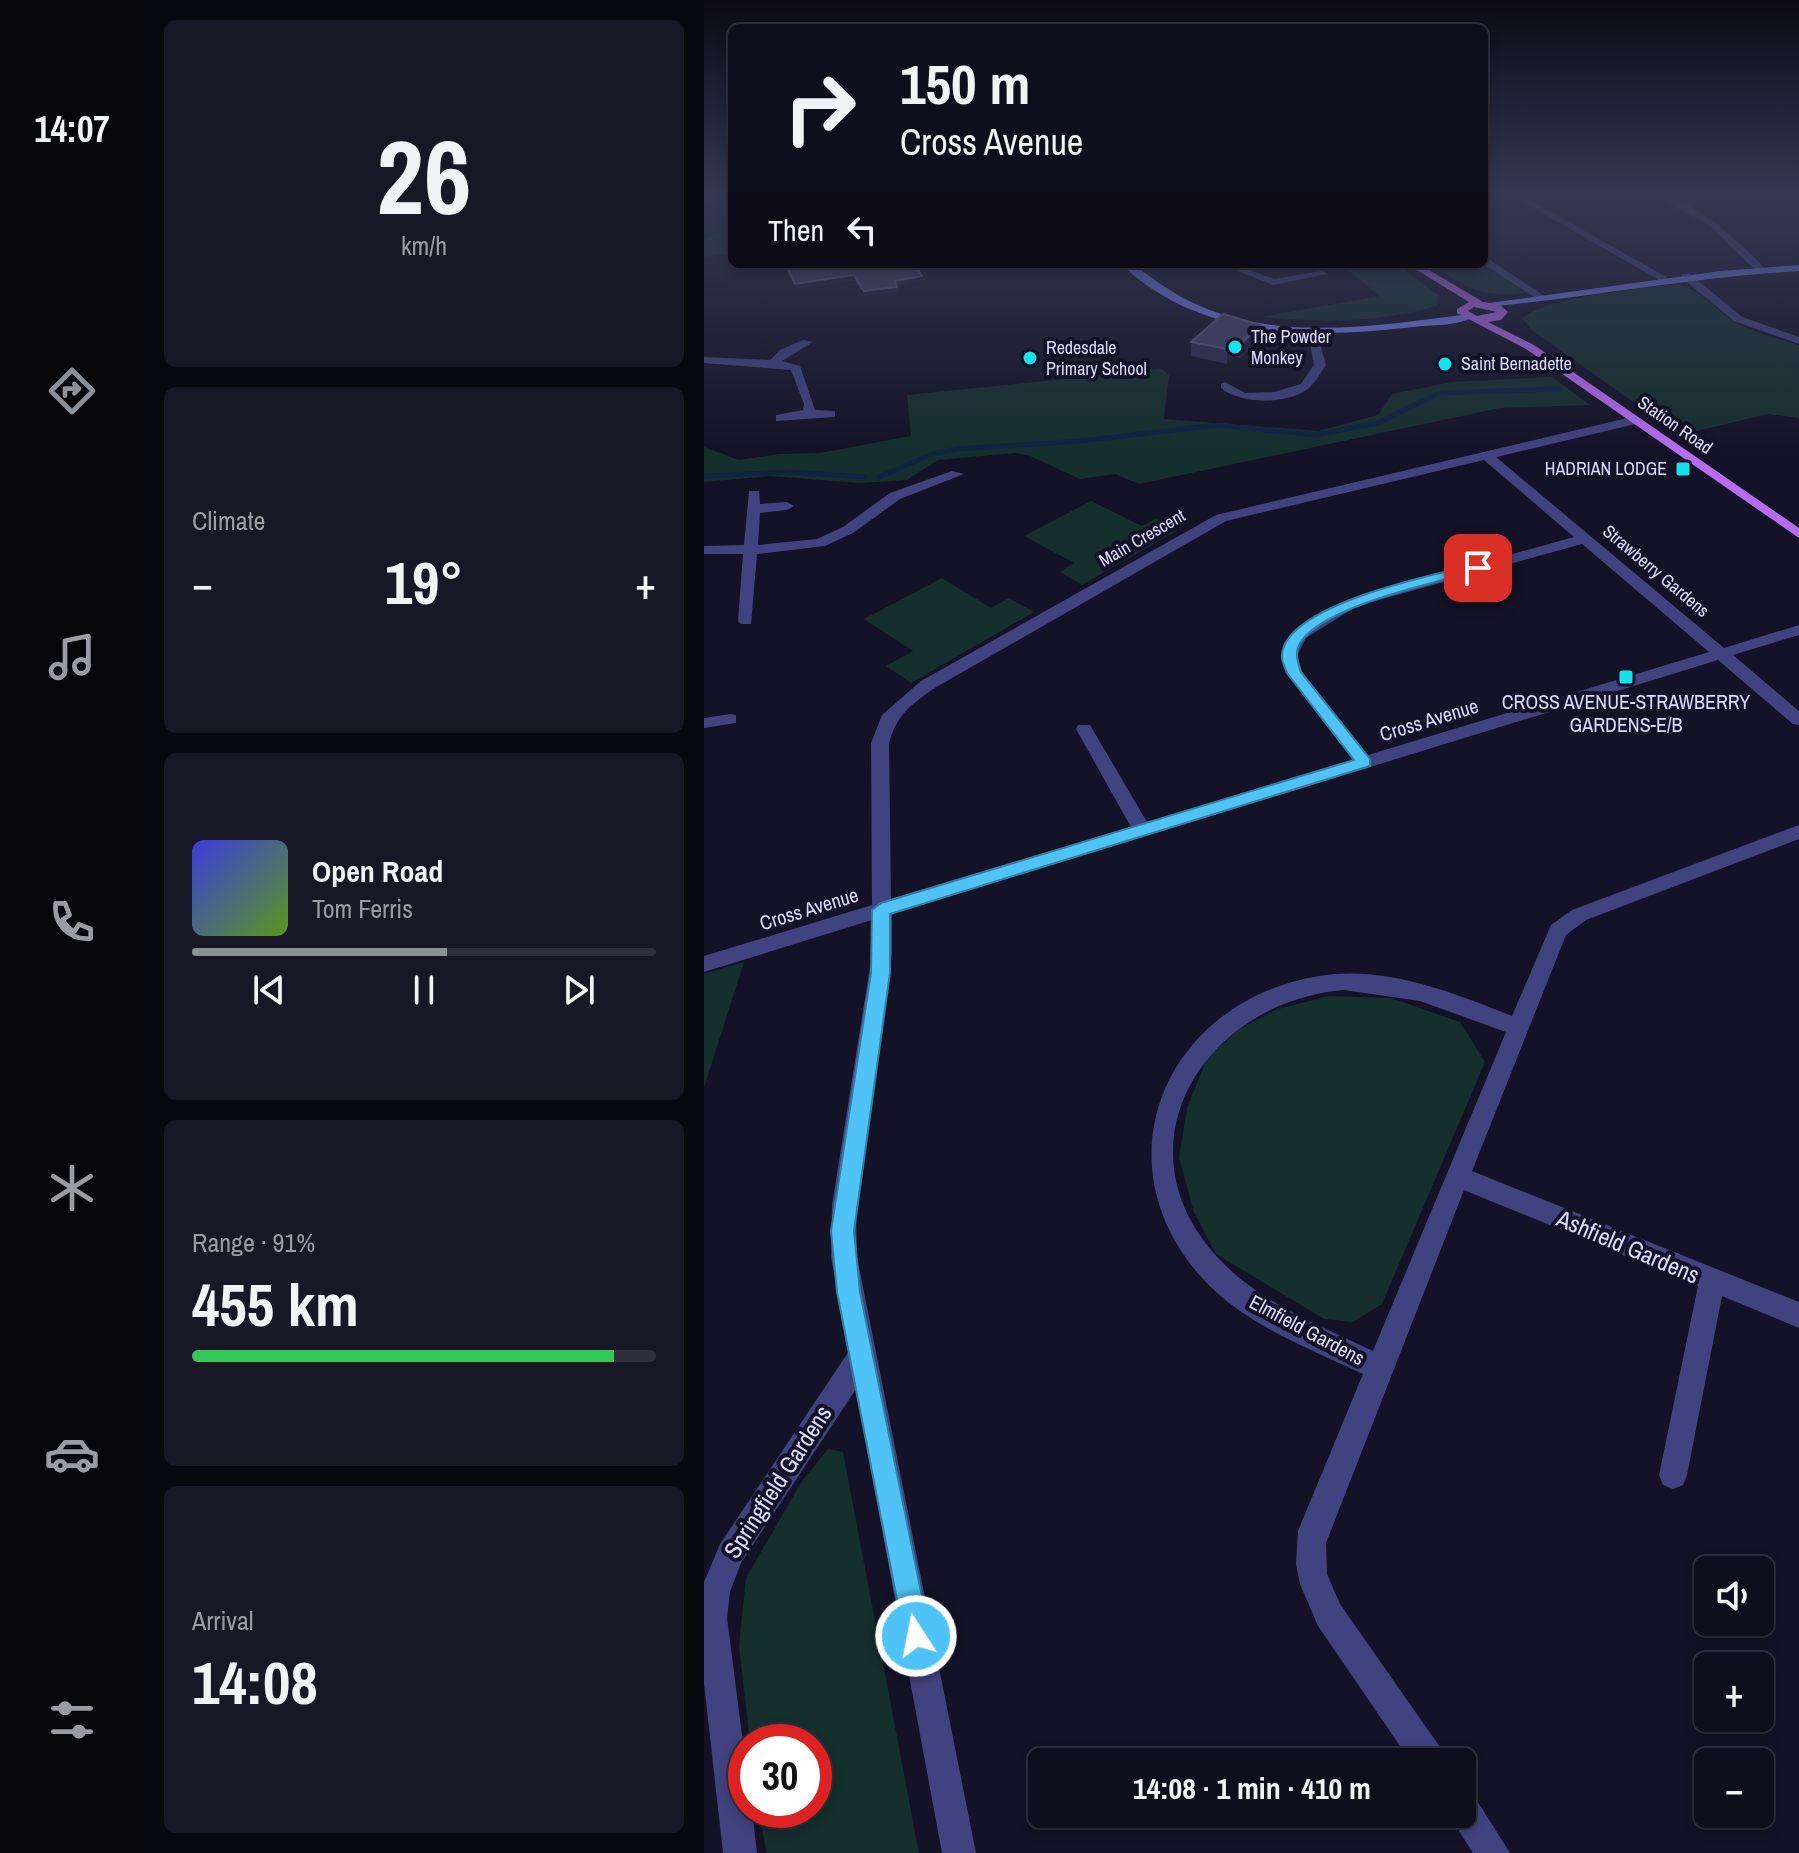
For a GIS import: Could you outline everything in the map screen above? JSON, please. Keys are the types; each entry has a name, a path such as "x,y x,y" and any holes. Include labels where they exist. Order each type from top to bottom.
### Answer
{"main road":[{"name":"Station Road","path":"1438,282 1502,314 1530,347"},
{"name":"Station Road","path":"1438,282 1467,314 1530,347 1799,534"},
{"path":"1467,314 1483,303"},
{"path":"1467,314 1502,314"}],"street":[{"path":"1151,281 1178,300 1202,311 1245,321 1311,329 1365,330 1467,314"},
{"path":"1514,281 1540,300"},
{"path":"1483,303 1540,300 1650,281"},
{"path":"1693,281 1738,319 1799,341"},
{"path":"1273,282 1293,290"},
{"path":"1502,314 1540,300"},
{"path":"1225,386 1233,393 1258,397 1305,386 1320,365 1311,329"},
{"path":"774,363 784,352 809,341"},
{"path":"704,360 774,363 800,372 810,404 809,413"},
{"path":"780,418 809,413 831,414"},
{"name":"Main Crescent","path":"881,910 880,743 888,719 908,697 1221,518 1636,420"},
{"name":"Strawberry Gardens","path":"1486,455 1799,720"},
{"path":"704,550 751,551 799,547 830,539 895,496 957,474"},
{"path":"746,621 754,502 787,506"},
{"path":"1364,762 1294,673 1289,656 1299,635 1331,612 1369,597 1586,538"},
{"name":"Cross Avenue","path":"704,964 1799,630"},
{"path":"704,723 730,719"},
{"path":"1084,729 1142,830"},
{"name":"Elmfield Gardens","path":"1420,1748 1329,1615 1316,1591 1309,1563 1313,1531 1517,1027 1554,938 1568,921 1799,832"},
{"path":"881,910 880,973 844,1205 844,1257 959,1853"},
{"name":"Elmfield Gardens","path":"1377,1367 1255,1304 1229,1286 1191,1246 1169,1203 1161,1161 1164,1124 1174,1088 1192,1054 1219,1027 1268,998 1318,985 1367,982 1391,985 1517,1027"},
{"name":"Ashfield Gardens","path":"1458,1176 1799,1315"},
{"path":"1673,1475 1712,1282"},
{"name":"Springfield Gardens","path":"740,1853 712,1618 715,1592 730,1554 861,1357"},
{"path":"1476,1828 1493,1853"}],"green space":[{"path":"1362,281 1420,281 1438,295 1437,306 1371,319 1261,317 1380,296"},
{"path":"1457,281 1509,281 1526,293 1497,294"},
{"path":"1675,284 1693,290 1746,328 1799,345 1799,418 1768,414 1680,435 1533,331 1522,318 1572,299"},
{"path":"1162,369 1169,375 1164,419 1318,431 1378,415 1392,394 1452,382 1552,377 1590,405 1500,408 1139,484 1115,474 1080,479 1030,456 1015,453 938,460 907,480 859,483 770,476 704,482 704,447 739,460 779,454 820,453 911,436 907,395"},
{"path":"1091,501 1142,526 1156,518 1178,530 1082,585 1060,572 1074,563 1024,536"},
{"path":"942,578 991,608 1009,598 1034,612 911,683 886,666 913,651 864,619"},
{"path":"744,962 708,1075 704,1088 704,974"},
{"path":"1329,996 1391,998 1460,1022 1485,1062 1382,1304 1353,1322 1324,1319 1216,1254 1194,1212 1179,1158 1187,1108 1207,1058 1241,1028 1278,1009"},
{"path":"828,1449 843,1452 919,1853 767,1853 762,1828 832,1828 832,1724 748,1724 739,1646 746,1578 802,1481"}],"building":[{"path":"858,281 895,281 897,287 864,291"},
{"path":"1223,314 1260,325 1241,344 1235,343 1227,349 1191,342"}],"waterway":[{"path":"879,477 932,454 957,449 1080,441 1218,425 1314,435 1378,423 1439,393 1560,389"},
{"path":"704,476 789,472 865,477"}],"place":[{"name":"The Powder Monkey","path":"1235,347"},
{"name":"Redesdale Primary School","path":"1030,358"},
{"name":"Saint Bernadette","path":"1445,364"},
{"name":"HADRIAN LODGE","path":"1683,469"},
{"name":"CROSS AVENUE-STRAWBERRY GARDENS-E/B","path":"1626,677"}],"route":[{"path":"916,1636 848,1292 842,1231 880,973 881,910 1364,762 1294,673 1289,656 1293,641 1331,612 1352,603 1478,568"}]}
